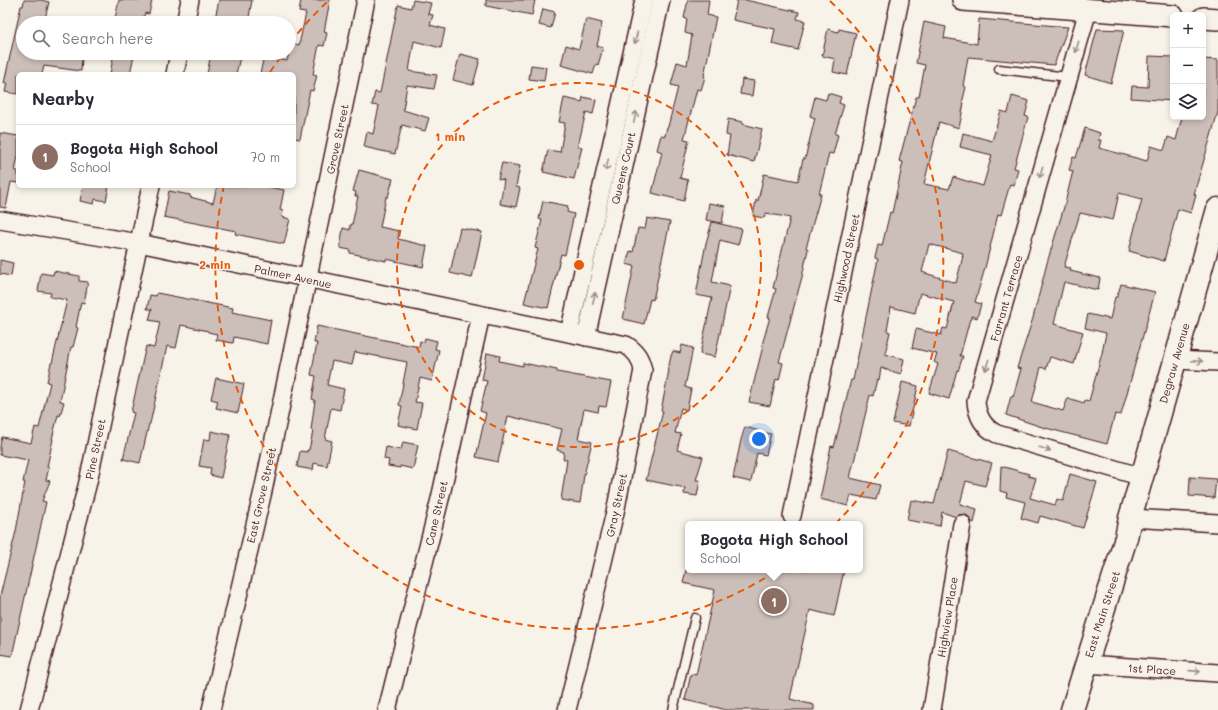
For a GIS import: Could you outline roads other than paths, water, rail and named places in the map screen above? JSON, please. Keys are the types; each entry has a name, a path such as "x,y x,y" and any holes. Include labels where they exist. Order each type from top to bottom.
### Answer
{"main road":[{"name":"Degraw Avenue","path":"1130,518 1218,209"},
{"name":"East Main Street","path":"1072,710 1126,538 1130,518"}],"street":[{"path":"187,16 190,0"},
{"name":"Grove Street","path":"307,279 366,0"},
{"name":"Queens Court","path":"586,336 615,207 634,83 644,0"},
{"name":"Queens Court","path":"569,333 598,202 661,0"},
{"name":"Highwood Street","path":"792,516 900,0"},
{"path":"962,0 1008,2 1170,16"},
{"name":"Farrant Terrace","path":"1088,10 976,401 976,408 984,425 989,430 997,434 1142,477"},
{"path":"1206,18 1218,19"},
{"path":"174,72 177,60"},
{"name":"Pine Street","path":"29,710 88,482 151,188"},
{"name":"Palmer Avenue","path":"0,220 139,243 586,336"},
{"name":"East Grove Street","path":"211,710 263,491 307,279"},
{"name":"Cane Street","path":"387,710 440,499 481,315"},
{"name":"Gray Street","path":"567,710 616,508 643,370 640,358 634,350 626,345 586,336"},
{"path":"1175,360 1218,362"},
{"path":"1130,518 1218,523"},
{"name":"Highview Place","path":"932,710 962,524"},
{"name":"1st Place","path":"1086,664 1218,673"}],"lane":[{"path":"999,69 1068,77"},
{"path":"598,202 615,207"},
{"path":"673,710 695,618"}],"place":[{"name":"Bogota High School","path":"774,601"}]}
